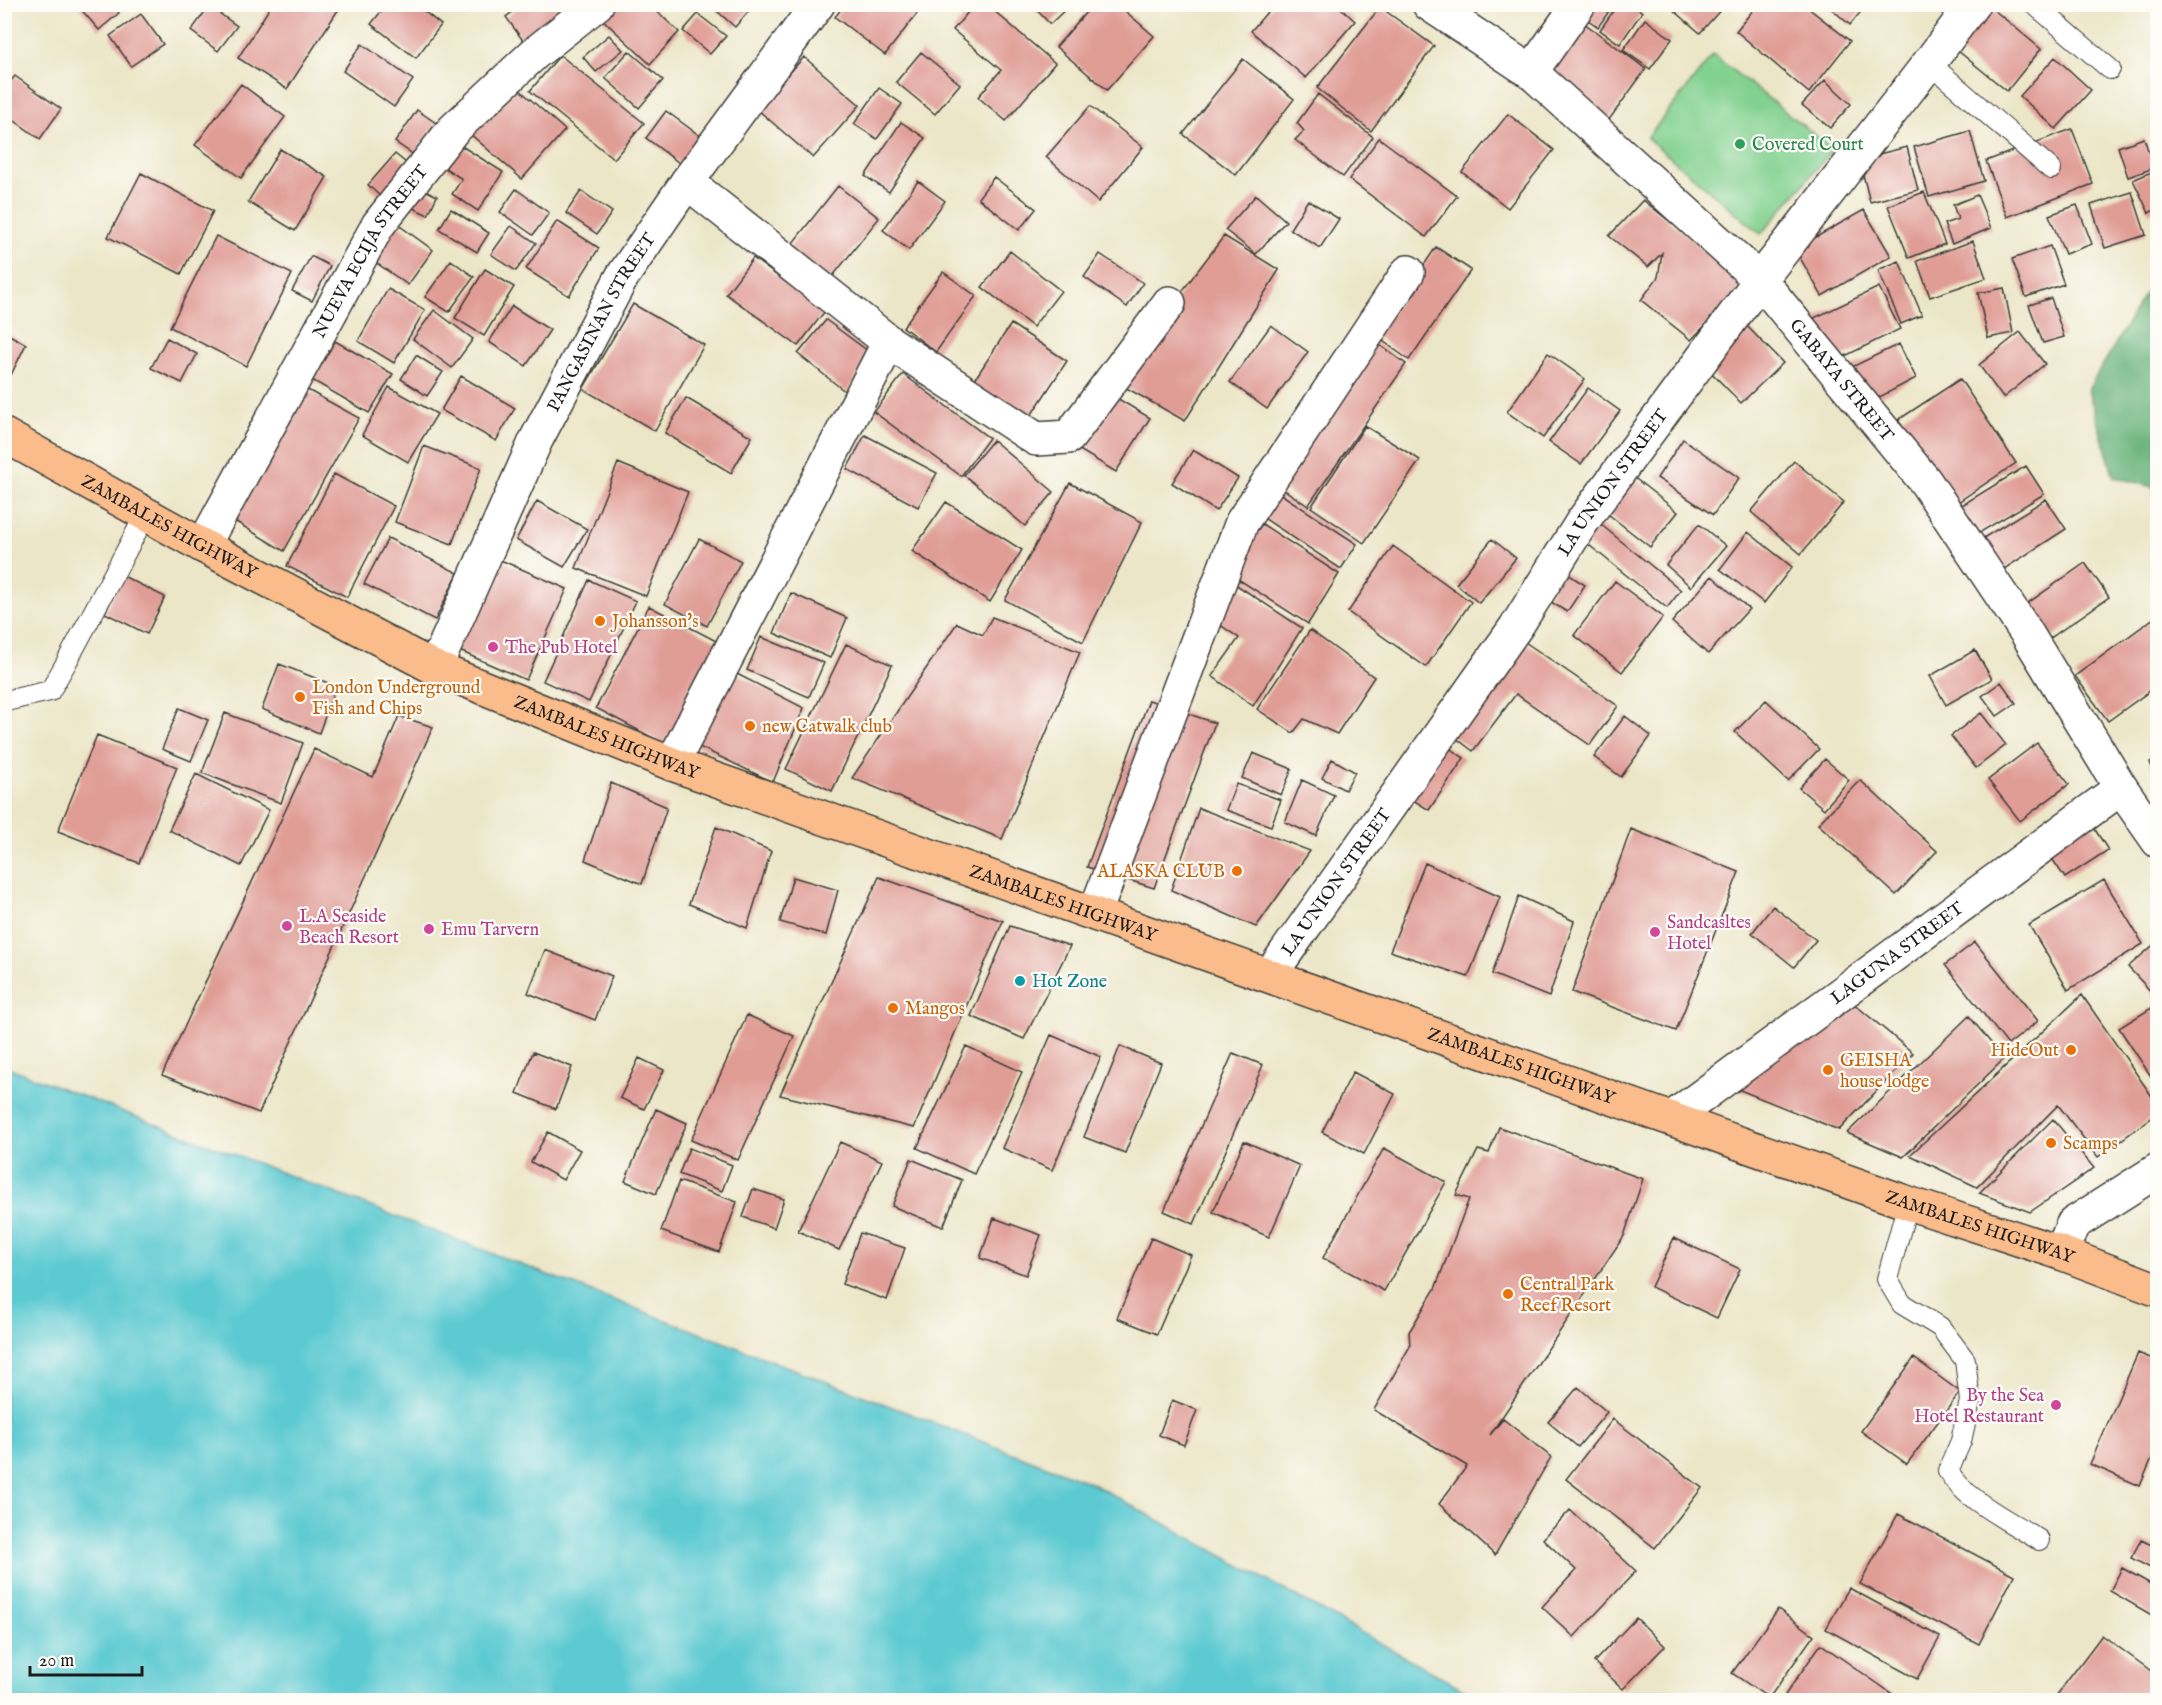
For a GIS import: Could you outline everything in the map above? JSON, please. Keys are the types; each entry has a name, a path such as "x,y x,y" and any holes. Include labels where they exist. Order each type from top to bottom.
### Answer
{"main road":[{"name":"ZAMBALES HIGHWAY","path":"4,435 202,546 435,668 672,764 1908,1203 2061,1253 2157,1290"}],"street":[{"name":"NUEVA ECIJA STREET","path":"202,546 378,225 453,130 535,53 597,4"},
{"name":"PANGASINAN STREET","path":"435,668 536,440 622,277 687,182 818,4"},
{"name":"GABAYA STREET","path":"1430,4 1531,72 1760,280 1925,481 2026,632 2121,788 2157,841"},
{"path":"1531,72 1579,4"},
{"name":"LA UNION STREET","path":"1270,975 1518,624 1582,522 1760,280 1973,4"},
{"path":"687,182 889,342 1036,439 1069,437 1169,303"},
{"path":"1095,913 1242,522 1408,272"},
{"path":"672,764 889,342"},
{"name":"LAGUNA STREET","path":"1672,1118 2121,788"},
{"path":"2061,1253 2073,1224 2157,1170"}],"lane":[{"path":"2034,4 2110,69"},
{"path":"1929,63 2051,169"},
{"path":"10,700 50,690 146,514"},
{"path":"1908,1203 1887,1279 1902,1304 1940,1328 1965,1360 1970,1401 1961,1441 1948,1471 1955,1482 1971,1496 2039,1540"}],"green space":[{"name":"Covered Court","path":"1713,55 1833,149 1761,234 1647,138"},
{"path":"2157,273 2158,488 2114,477 2088,390"}],"water":[{"path":"4,1066 1093,1484 1483,1700 5,1700"}],"building":[{"path":"82,4 111,4 119,13 99,30 79,7"},
{"path":"272,4 342,4 287,89 238,58"},
{"path":"387,4 415,4 441,25 416,58 371,24"},
{"path":"432,4 452,4 444,14"},
{"path":"523,4 566,4 569,9 524,42 506,17"},
{"path":"607,4 649,4 679,32 650,64 598,15"},
{"path":"709,4 755,4 735,27"},
{"path":"845,4 921,4 923,6 885,55 835,17"},
{"path":"975,4 986,4 1055,63 1006,121 978,97 1001,70 953,30"},
{"path":"1031,4 1071,4 1050,24"},
{"path":"1093,4 1117,4 1154,36 1107,90 1056,47"},
{"path":"1274,4 1336,4 1355,21 1306,78 1251,31"},
{"path":"1583,4 1614,4 1598,27 1577,12"},
{"path":"1618,4 1632,4 1642,12 1620,44 1600,30"},
{"path":"1667,4 1723,4 1724,6 1700,33"},
{"path":"1758,4 1803,4 1850,41 1809,93 1736,31"},
{"path":"1826,4 1867,4 1850,25"},
{"path":"1988,5 2041,49 2007,91 1952,46"},
{"path":"209,6 237,26 218,51 191,31"},
{"path":"1380,7 1434,46 1371,131 1317,88"},
{"path":"141,14 163,44 131,66 110,36"},
{"path":"698,14 726,36 710,54 683,31"},
{"path":"1645,19 1672,39 1650,69 1623,50"},
{"path":"1580,20 1646,69 1603,128 1538,76"},
{"path":"609,35 623,50 596,72 583,57"},
{"path":"362,44 413,80 394,107 343,71"},
{"path":"629,51 663,80 639,108 605,78"},
{"path":"921,52 960,84 935,114 896,82"},
{"path":"560,55 644,123 614,159 530,91"},
{"path":"804,57 860,105 813,158 757,109"},
{"path":"2055,57 2091,90 2056,129 2020,96"},
{"path":"1243,59 1294,99 1236,175 1183,134"},
{"path":"15,76 61,109 40,139 4,113 4,89"},
{"path":"1825,80 1851,104 1830,128 1802,105"},
{"path":"512,83 565,130 522,179 469,133"},
{"path":"241,84 285,117 241,178 195,145"},
{"path":"879,88 902,104 877,139 854,124"},
{"path":"1318,94 1373,137 1343,177 1295,140 1304,131 1297,123"},
{"path":"1090,106 1143,147 1098,202 1046,157"},
{"path":"417,110 436,123 414,155 395,142"},
{"path":"666,111 711,144 690,171 646,138"},
{"path":"1508,114 1554,150 1508,208 1462,172"},
{"path":"901,122 925,138 889,192 865,176"},
{"path":"2072,129 2093,184 2007,217 1986,161"},
{"path":"1970,131 1984,181 1929,197 1914,147"},
{"path":"1379,138 1457,196 1426,237 1349,179"},
{"path":"2144,138 2154,168 2128,177 2118,147"},
{"path":"460,145 503,172 478,211 452,194 462,179 445,168"},
{"path":"1907,147 1918,190 1870,202 1859,159"},
{"path":"280,149 327,177 295,231 248,202"},
{"path":"395,154 410,166 382,198 368,185"},
{"path":"2156,170 2158,208 2149,213 2133,180"},
{"path":"141,173 213,211 181,274 108,237"},
{"path":"994,177 1036,209 1019,230 978,198"},
{"path":"918,181 945,201 909,250 883,230"},
{"path":"838,186 879,218 829,281 788,249"},
{"path":"421,188 437,196 428,215 411,207"},
{"path":"516,189 549,213 533,235 500,212"},
{"path":"581,191 612,212 597,234 566,213"},
{"path":"1924,192 1945,244 1909,258 1888,206"},
{"path":"2132,192 2146,235 2105,248 2091,205"},
{"path":"1256,195 1286,221 1256,254 1225,230"},
{"path":"1977,195 1991,228 1952,244 1944,224 1958,219 1953,205"},
{"path":"1308,200 1339,219 1320,248 1290,229"},
{"path":"1643,200 1683,232 1743,287 1691,340 1641,300 1658,277 1662,253 1648,267 1609,236"},
{"path":"2077,205 2092,244 2065,254 2049,215"},
{"path":"451,209 489,233 477,252 439,229"},
{"path":"1864,210 1891,256 1822,296 1795,249"},
{"path":"393,221 433,250 408,285 368,257"},
{"path":"557,221 599,248 569,296 526,269"},
{"path":"511,226 536,243 516,271 491,254"},
{"path":"216,236 292,274 246,366 170,327"},
{"path":"1224,236 1279,270 1185,421 1114,381"},
{"path":"1973,241 1986,278 1930,297 1917,261"},
{"path":"2050,246 2064,284 2026,297 2012,259"},
{"path":"1436,247 1471,270 1409,360 1376,336"},
{"path":"1010,251 1061,291 1033,327 982,287"},
{"path":"1100,254 1143,283 1127,307 1084,277"},
{"path":"311,256 330,266 312,301 292,291"},
{"path":"753,258 825,311 798,346 726,294"},
{"path":"451,260 474,277 449,312 425,297"},
{"path":"1899,261 1922,315 1901,324 1878,270"},
{"path":"485,269 514,287 484,336 455,318"},
{"path":"943,272 976,296 936,352 903,327"},
{"path":"1879,287 1900,329 1833,362 1812,319"},
{"path":"2004,288 2013,333 1988,338 1978,293"},
{"path":"388,289 425,310 394,363 358,341"},
{"path":"2051,298 2064,337 2043,343 2029,305"},
{"path":"633,304 704,345 655,431 583,389"},
{"path":"512,306 550,330 526,366 489,342"},
{"path":"434,310 473,339 452,368 413,339"},
{"path":"826,320 872,354 847,393 798,354"},
{"path":"1011,324 1067,361 1018,435 971,385"},
{"path":"1745,324 1783,363 1741,403 1703,364"},
{"path":"1271,325 1308,352 1267,409 1230,382"},
{"path":"4,332 26,344 11,375 4,371"},
{"path":"2020,332 2045,364 2003,398 1979,365"},
{"path":"167,338 197,354 182,383 151,368"},
{"path":"1370,338 1406,364 1308,506 1270,480"},
{"path":"335,341 393,374 369,413 312,380"},
{"path":"1899,344 1916,378 1870,402 1852,367"},
{"path":"1548,353 1585,379 1543,438 1507,412"},
{"path":"416,355 443,372 427,396 401,379"},
{"path":"903,374 989,438 961,476 874,412"},
{"path":"461,376 515,408 496,441 441,410"},
{"path":"1960,379 2016,463 1955,504 1898,420"},
{"path":"389,387 437,414 408,462 362,435"},
{"path":"304,388 359,418 284,551 228,517"},
{"path":"1588,388 1620,411 1581,464 1549,442"},
{"path":"1105,391 1150,418 1116,472 1073,446"},
{"path":"686,398 752,437 731,473 665,433"},
{"path":"1365,426 1420,460 1364,543 1311,507"},
{"path":"865,435 937,473 918,507 847,469"},
{"path":"1683,439 1739,478 1713,515 1657,478"},
{"path":"993,440 1054,492 1025,526 964,475"},
{"path":"424,446 481,468 452,544 395,522"},
{"path":"1193,450 1238,478 1216,511 1172,483"},
{"path":"1794,461 1844,502 1801,554 1751,512"},
{"path":"618,463 688,492 646,596 576,568"},
{"path":"2026,466 2044,494 1974,536 1957,508"},
{"path":"1627,472 1678,512 1650,547 1599,507"},
{"path":"334,474 394,506 347,597 287,566"},
{"path":"1070,483 1142,522 1083,642 1005,600"},
{"path":"1270,487 1357,544 1341,569 1253,511"},
{"path":"2046,499 2066,529 2001,571 1980,540"},
{"path":"537,501 587,529 564,567 516,540"},
{"path":"946,502 1022,550 990,602 912,551"},
{"path":"1599,523 1681,590 1667,608 1584,541"},
{"path":"1262,524 1339,574 1308,624 1227,572"},
{"path":"1699,524 1726,546 1691,587 1666,565"},
{"path":"1748,532 1792,567 1764,603 1720,569"},
{"path":"388,538 458,573 435,620 364,584"},
{"path":"699,539 741,561 707,626 665,604"},
{"path":"1492,539 1516,558 1479,603 1456,584"},
{"path":"1393,546 1471,602 1426,667 1348,612"},
{"path":"496,558 567,589 526,680 455,649"},
{"path":"2085,563 2109,597 2039,646 2015,612"},
{"path":"1563,571 1585,585 1567,612 1546,599"},
{"path":"123,576 165,597 147,634 105,613"},
{"path":"1712,576 1749,609 1708,654 1672,622"},
{"path":"1226,578 1302,628 1253,706 1212,676 1239,638 1203,613"},
{"path":"589,580 636,601 589,702 543,681"},
{"path":"1615,581 1663,617 1622,672 1574,635"},
{"path":"791,593 847,618 830,658 774,633"},
{"path":"649,606 722,644 668,746 596,708"},
{"path":"2158,615 2158,685 2108,721 2075,676"},
{"path":"992,617 1080,652 1002,839 852,778 957,623 983,635"},
{"path":"1310,630 1374,677 1337,734 1304,719 1293,733 1257,709"},
{"path":"761,637 824,663 809,697 747,670"},
{"path":"1522,640 1618,706 1590,745 1516,694 1473,751 1452,735"},
{"path":"846,644 892,665 832,791 786,769"},
{"path":"1975,650 1992,679 1946,705 1930,676"},
{"name":"London Underground Fish and Chips","path":"279,664 336,686 319,733 262,709"},
{"name":"new Catwalk club","path":"731,671 804,708 773,782 695,745"},
{"path":"2001,682 2016,703 1997,716 1982,696"},
{"path":"1149,700 1215,723 1154,888 1087,867"},
{"path":"1766,700 1819,749 1788,781 1735,732"},
{"path":"179,708 208,720 191,761 162,749"},
{"path":"225,713 303,743 281,803 202,773"},
{"path":"1981,713 2006,745 1976,768 1951,736"},
{"name":"L.A Seaside Beach Resort","path":"399,716 433,727 259,1113 162,1075 314,749 373,777"},
{"path":"1625,716 1651,736 1621,777 1594,757"},
{"path":"97,735 177,767 139,863 58,831"},
{"path":"1437,740 1464,758 1429,810 1402,793"},
{"path":"2037,743 2069,784 2020,821 1988,780"},
{"path":"1253,753 1292,769 1281,795 1242,778"},
{"path":"1332,759 1355,772 1345,790 1322,778"},
{"path":"1825,759 1849,780 1824,809 1799,788"},
{"path":"2158,760 2158,782 2157,782 2150,762"},
{"path":"196,774 269,810 241,866 169,830"},
{"path":"1302,780 1334,795 1316,836 1285,822"},
{"path":"1860,780 1937,851 1896,895 1818,824"},
{"path":"611,783 667,807 642,884 585,860"},
{"path":"1236,784 1281,800 1271,826 1226,810"},
{"name":"ALASKA CLUB","path":"1199,808 1310,851 1256,927 1171,890"},
{"path":"2089,820 2108,850 2065,878 2045,848"},
{"path":"716,827 771,851 747,928 689,904"},
{"name":"Sandcasltes Hotel","path":"1631,829 1739,872 1676,1031 1572,992"},
{"path":"1425,863 1500,897 1468,977 1390,951"},
{"path":"793,877 838,890 826,935 780,922"},
{"name":"Mangos","path":"879,877 1003,921 914,1128 780,1095"},
{"path":"2104,880 2143,944 2068,990 2029,925"},
{"path":"1519,896 1574,921 1549,997 1492,974"},
{"path":"1773,906 1816,940 1794,967 1752,933"},
{"name":"Hot Zone","path":"1010,926 1070,946 1024,1039 971,1016"},
{"path":"2158,941 2158,999 2128,967"},
{"path":"1975,942 2038,1021 2008,1045 1945,965"},
{"path":"545,950 612,976 595,1020 528,993"},
{"name":"HideOut","path":"2082,995 2158,1105 2158,1113 2098,1157 2058,1105 1977,1187 1910,1155"},
{"name":"GEISHA house lodge","path":"1853,1003 1913,1053 1839,1130 1735,1088"},
{"path":"2158,1004 2158,1087 2119,1028"},
{"path":"747,1015 794,1036 738,1160 691,1140"},
{"path":"1969,1016 2004,1059 1903,1157 1847,1133"},
{"path":"1051,1035 1101,1057 1052,1170 1002,1148"},
{"path":"966,1046 1022,1072 974,1174 917,1148"},
{"path":"1120,1046 1161,1063 1125,1153 1084,1137"},
{"path":"533,1052 572,1067 556,1109 517,1093"},
{"path":"1233,1053 1263,1065 1194,1224 1164,1211"},
{"path":"639,1058 664,1070 644,1109 620,1098"},
{"path":"1353,1072 1395,1094 1364,1154 1322,1132"},
{"path":"656,1109 687,1123 656,1194 625,1181"},
{"name":"Scamps","path":"2053,1119 2094,1168 2030,1212 1979,1193"},
{"name":"Central Park Reef Resort","path":"1499,1127 1643,1179 1624,1236 1490,1435 1503,1419 1551,1457 1495,1555 1439,1504 1467,1466 1374,1410 1410,1346 1409,1332 1435,1289 1469,1199 1456,1195 1478,1150 1489,1153"},
{"path":"548,1132 580,1150 563,1180 531,1162"},
{"path":"1244,1141 1300,1166 1269,1237 1213,1212"},
{"path":"840,1142 882,1161 839,1250 798,1231"},
{"path":"689,1148 732,1165 722,1191 679,1174"},
{"path":"1384,1148 1446,1182 1384,1291 1323,1258"},
{"path":"911,1159 962,1180 943,1227 892,1206"},
{"path":"679,1181 737,1202 719,1252 661,1231"},
{"path":"753,1189 784,1199 774,1228 743,1217"},
{"path":"994,1218 1041,1235 1026,1275 980,1258"},
{"path":"860,1233 905,1248 887,1300 842,1284"},
{"path":"1151,1238 1191,1255 1157,1334 1117,1318"},
{"path":"1674,1238 1740,1269 1717,1318 1651,1287"},
{"path":"2138,1353 2158,1361 2158,1444 2140,1486 2090,1464"},
{"path":"1914,1358 1960,1392 1907,1464 1861,1431"},
{"path":"1578,1387 1607,1412 1578,1447 1548,1422"},
{"path":"1172,1400 1197,1410 1184,1445 1159,1435"},
{"path":"1613,1419 1702,1488 1655,1548 1566,1479"},
{"path":"1570,1510 1636,1571 1574,1637 1542,1607 1576,1570 1543,1539"},
{"path":"1898,1514 2014,1575 1979,1644 1860,1584"},
{"path":"2141,1540 2158,1548 2158,1572 2131,1558"},
{"path":"2122,1568 2158,1588 2158,1612 2155,1617 2110,1591"},
{"path":"1849,1588 1940,1637 1917,1679 1826,1629"},
{"path":"1778,1609 1814,1635 1769,1698 1732,1673"},
{"path":"1636,1618 1665,1646 1623,1689 1594,1662"},
{"path":"2102,1635 2158,1676 2156,1700 2053,1700"},
{"path":"1821,1644 1901,1700 1792,1700 1785,1695"}],"place":[{"name":"Covered Court","path":"1740,144"},
{"name":"Johansson's","path":"600,621"},
{"name":"The Pub Hotel","path":"493,647"},
{"name":"London Underground Fish and Chips","path":"300,697"},
{"name":"new Catwalk club","path":"750,726"},
{"name":"ALASKA CLUB","path":"1237,871"},
{"name":"L.A Seaside Beach Resort","path":"287,926"},
{"name":"Emu Tarvern","path":"429,929"},
{"name":"Sandcasltes Hotel","path":"1655,932"},
{"name":"Hot Zone","path":"1020,981"},
{"name":"Mangos","path":"893,1008"},
{"name":"HideOut","path":"2071,1050"},
{"name":"GEISHA house lodge","path":"1828,1070"},
{"name":"Scamps","path":"2051,1143"},
{"name":"Central Park Reef Resort","path":"1508,1294"},
{"name":"By the Sea Hotel Restaurant","path":"2056,1405"}]}
